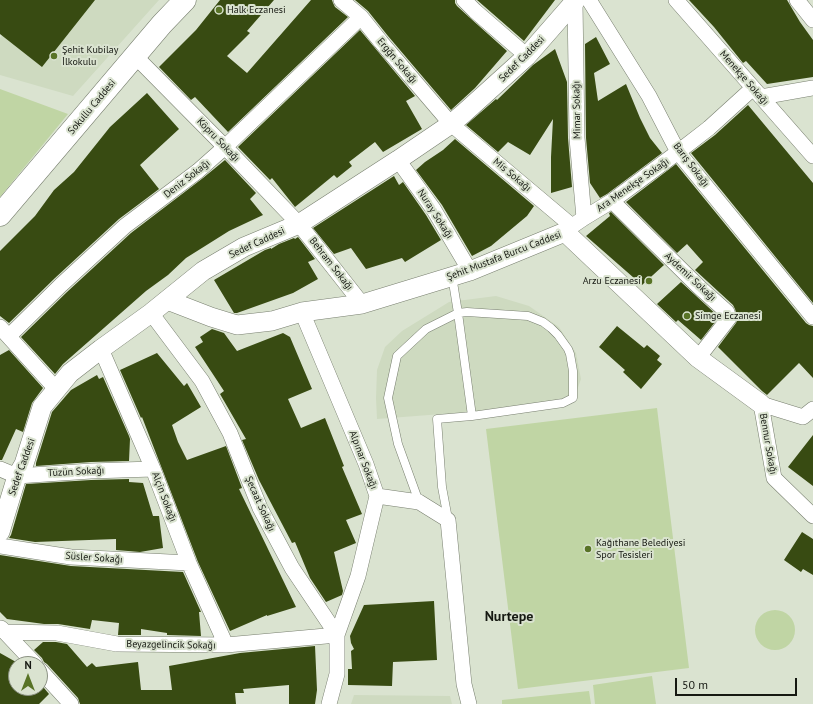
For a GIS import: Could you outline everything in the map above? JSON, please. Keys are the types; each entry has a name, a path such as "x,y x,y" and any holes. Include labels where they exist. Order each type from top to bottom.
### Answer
{"main road":[{"name":"Sokullu Caddesi","path":"0,214 162,24 185,0"}],"street":[{"name":"Ergğn Sokağı","path":"341,0 361,17 451,124"},
{"path":"464,0 527,56"},
{"name":"Sedef Caddesi","path":"0,532 17,476 24,464 42,407 70,373 151,313 203,271 244,247 299,224 451,124 527,56 578,0"},
{"name":"Barış Sokağı","path":"578,0 649,96 678,152 813,317"},
{"name":"Mimar Sokağı","path":"574,225 577,138 578,0"},
{"name":"Menekşe Sokağı","path":"676,0 813,156"},
{"path":"797,0 813,20"},
{"name":"Deniz Sokağı","path":"4,332 61,285 125,226 198,171 361,17"},
{"name":"Köpru Sokağı","path":"136,56 299,224"},
{"path":"757,92 813,88"},
{"name":"Ara Menekşe Sokağı","path":"574,225 612,202 757,92"},
{"name":"Mis Sokağı","path":"451,124 574,225"},
{"name":"Nuray Sokağı","path":"398,160 434,210 470,270"},
{"name":"Aydemir Sokağı","path":"612,202 698,287 727,312 729,318 698,358"},
{"name":"Behram Sokağı","path":"299,224 362,304"},
{"name":"Şehit Mustafa Burcu Caddesi","path":"167,300 211,317 237,325 272,321 302,312 362,304 452,276 470,270 574,225 698,358 761,404"},
{"name":"Alpınar Sokağı","path":"302,312 366,464 377,496 358,576 337,635"},
{"name":"Şecaat Sokağı","path":"151,313 202,381 230,433 260,508 292,568 337,635"},
{"path":"4,332 57,390"},
{"name":"Alçin Sokağı","path":"101,349 153,469 189,563 226,645"},
{"path":"761,404 810,417"},
{"name":"Bennur Sokağı","path":"761,404 774,478 813,516"},
{"name":"Tüzün Sokağı","path":"0,469 17,476 153,469"},
{"path":"377,496 419,502 448,520 464,684 469,704"},
{"name":"Süsler Sokağı","path":"0,546 72,557 189,563"},
{"path":"3,629 28,656"},
{"name":"Beyazgelincik Sokağı","path":"3,629 57,633 117,644 226,645 337,635"},
{"path":"329,704 337,674 337,635"},
{"path":"48,680 64,701"}],"lane":[{"path":"452,276 472,416"},
{"path":"419,502 398,444 388,398 397,356 426,329 458,313 519,315 528,316 539,320 551,328 568,349 572,362 573,398 563,403 472,416 437,419 442,487 448,520"}],"shaded area":[{"name":"Şehit Kubilay İlkokulu","path":"29,0 159,0 73,96 0,75 0,38"},
{"path":"496,296 529,306 559,327 576,353 581,379 572,404 377,419 377,370 385,347 402,331 449,302"},
{"path":"354,695 450,696 452,704 351,704"}],"green space":[{"path":"0,89 68,114 0,197"},
{"name":"Kağıthane Belediyesi Spor Tesisleri","path":"657,408 689,668 518,689 486,429"},
{"path":"779,610 786,613 792,619 795,630 794,638 786,647 779,650 771,650 764,647 756,638 755,626 758,619 767,611"},
{"path":"652,676 656,704 595,704 593,685"},
{"path":"589,691 591,704 502,704 502,700"}],"building":[{"path":"0,0 95,0 42,67 0,34"},
{"path":"220,0 274,0 247,31 250,33 227,56 247,73 311,0 332,0 335,7 348,17 228,132 195,97 191,100 159,67 196,30"},
{"path":"355,0 455,0 457,6 507,51 475,88 451,110 368,11"},
{"path":"477,0 555,0 524,41"},
{"path":"689,0 787,0 813,40 813,77 767,84 746,61 743,63 714,27"},
{"path":"360,30 415,96 406,101 422,129 383,152 375,142 349,162 352,166 337,178 334,175 295,207 272,178 270,180 238,147"},
{"path":"596,37 610,64 594,73 598,101 626,84 650,138 662,153 600,198 590,183 586,138 585,44"},
{"path":"555,49 567,82 568,138 572,187 551,193 553,119 530,155 508,142 498,152 466,125 496,99 497,100 533,65"},
{"path":"147,93 179,129 140,165 159,189 119,219 9,323 0,316 0,251 35,216 54,190 74,172 110,127"},
{"path":"748,105 813,183 813,303 691,153 715,135"},
{"path":"455,139 534,206 527,216 491,246 472,256 442,205 416,170"},
{"path":"225,160 256,193 250,199 263,215 229,231 186,258 63,364 55,374 21,337 131,233"},
{"path":"676,164 806,323 813,326 813,378 799,363 767,395 718,347 738,319 733,305 695,270 703,262 687,244 677,253 626,202"},
{"path":"394,176 399,185 403,182 441,240 405,262 402,258 366,269 351,248 334,254 313,228"},
{"path":"611,212 664,265 642,285 586,236 610,216 609,213"},
{"path":"298,237 315,259 308,262 318,279 293,293 234,313 214,280 265,250 271,249 279,244"},
{"path":"681,282 719,317 701,340 678,320 676,322 657,304"},
{"path":"617,326 644,348 647,345 660,356 657,360 662,364 641,389 623,372 625,370 599,347"},
{"path":"212,329 224,333 237,351 283,333 290,337 312,389 288,399 301,428 325,418 344,466 342,467 362,514 346,520 356,543 334,552 343,591 342,595 326,602 310,578 295,542 292,543 259,480 242,440 246,439 220,394 224,391 195,347 203,342 200,337"},
{"path":"9,350 43,388 32,403 23,432 16,429 2,460 0,460 0,355"},
{"path":"157,353 184,386 187,383 201,407 172,425 187,460 226,446 242,488 239,489 296,607 267,615 230,631 198,562 142,417 141,418 120,370"},
{"path":"97,375 99,379 103,377 129,436 129,461 36,466 52,412 71,390"},
{"path":"813,435 813,486 788,467"},
{"path":"129,479 129,482 143,483 153,516 159,516 163,548 140,552 116,550 116,539 35,542 9,538 26,484"},
{"path":"802,532 813,539 813,575 803,569 801,572 784,560"},
{"path":"0,555 71,566 183,572 201,612 199,612 201,636 167,635 167,633 141,629 141,635 118,635 119,623 92,620 90,629 7,619 0,612"},
{"path":"434,601 437,660 393,662 392,686 348,685 348,669 352,669 351,651 354,649 350,636 364,605"},
{"path":"43,642 67,644 87,667 92,663 96,667 138,662 141,690 172,690 169,666 240,653 315,646 317,690 315,704 289,704 289,685 243,689 244,693 235,693 236,704 80,704 78,698 48,665 48,656 40,656 34,650"},
{"path":"0,653 8,658 8,696 47,696 39,704 0,704"}],"place":[{"name":"Halk Eczanesi","path":"219,10"},
{"name":"Şehit Kubilay İlkokulu","path":"54,56"},
{"name":"Arzu Eczanesi","path":"649,281"},
{"name":"Simge Eczanesi","path":"687,316"},
{"name":"Kağıthane Belediyesi Spor Tesisleri","path":"588,549"}],"district":[{"name":"Nurtepe","path":"509,617"}]}
